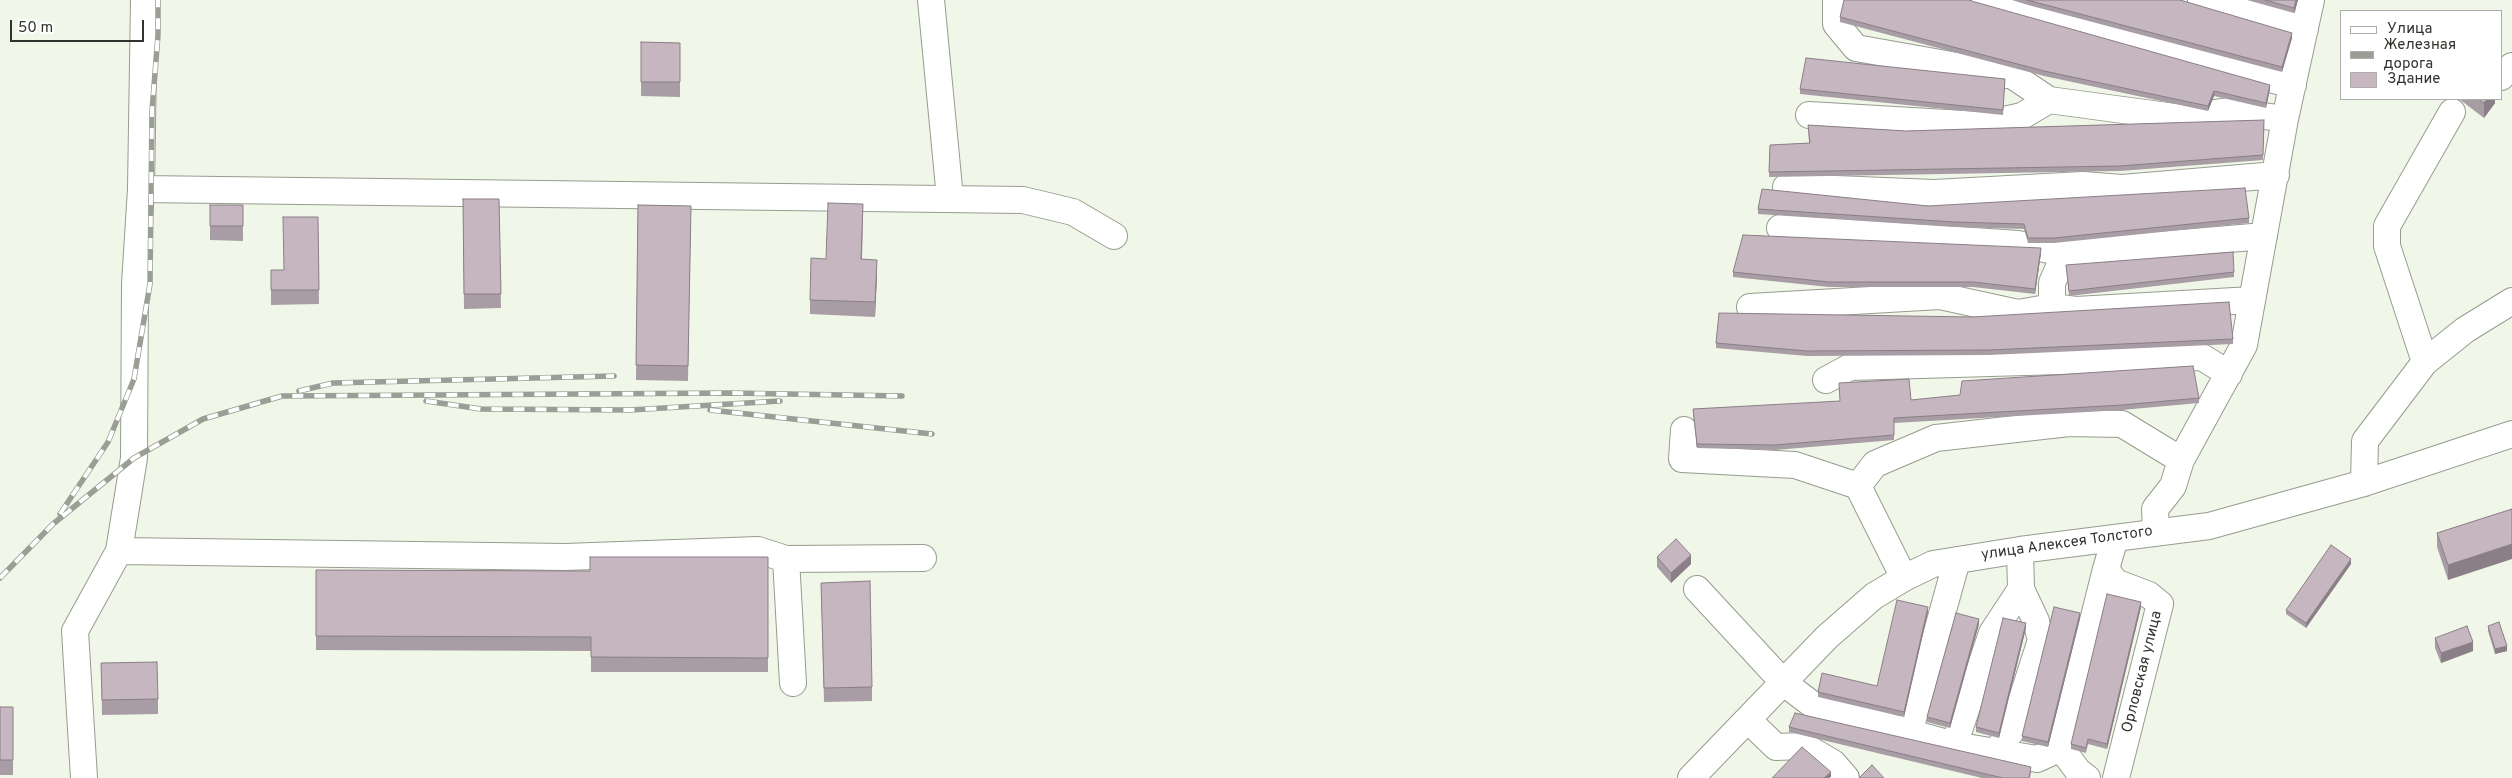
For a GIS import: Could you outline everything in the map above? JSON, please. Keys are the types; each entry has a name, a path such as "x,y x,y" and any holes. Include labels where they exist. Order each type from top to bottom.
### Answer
{"street":[{"path":"84,778 75,631 119,551 134,458 135,284 141,189 144,0"},
{"path":"931,0 950,198"},
{"path":"1836,0 1836,24 1856,48 2013,76 2049,100 2182,118 2228,111 2286,119"},
{"path":"1985,0 2164,53 2293,85"},
{"path":"2201,0 2305,29"},
{"path":"2156,531 2155,510 2173,486 2181,460 2244,345 2286,119 2311,0"},
{"path":"2502,76 2512,66"},
{"path":"1809,115 1981,125 2022,116 2049,100"},
{"path":"2425,362 2387,246 2388,226 2452,112"},
{"path":"1786,186 1934,192 2083,185 2122,188 2276,175"},
{"path":"141,189 1023,200 1073,212 1114,236"},
{"path":"1780,228 2018,244 2065,253 2264,236"},
{"path":"2052,307 2052,283 2065,253"},
{"path":"1750,307 1940,296 2018,313 2052,307 2076,310 2252,300"},
{"path":"2364,483 2365,441 2425,362 2465,330 2512,301"},
{"path":"1826,380 1850,367 2202,357 2229,374"},
{"path":"1858,486 1875,464 1936,438 2069,423 2122,424 2181,460"},
{"path":"1684,430 1682,458 1795,465 1858,486 1904,578"},
{"name":"улица Алексея Толстого","path":"1691,778 1827,637 1874,596 1904,578 1933,564 2020,550 2217,524 2364,483 2512,434"},
{"path":"2087,778 2078,771 2062,748 2106,569 2116,538"},
{"path":"119,551 565,557 758,550 786,559 923,558"},
{"path":"1996,752 2012,730 2040,640 2036,621 2021,589 2020,550"},
{"path":"786,559 793,683"},
{"path":"1910,733 1958,560"},
{"name":"Орловская улица","path":"2106,569 2115,582 2149,595 2160,604 2116,778"},
{"path":"1697,588 1784,683 1813,705 1954,745 2037,759 2062,748"},
{"path":"1954,745 1992,633 2021,589"},
{"path":"1748,720 1776,747 1804,746 1833,763 1846,778"}],"building":[{"path":"1844,0 1968,0 2270,85 2266,103 2214,91 2208,106 2044,71 1840,17"},
{"path":"2027,0 2180,0 2292,33 2282,67"},
{"path":"2265,0 2296,0 2294,8"},
{"path":"641,42 680,43 680,82 641,82"},
{"path":"1806,58 2005,79 2003,110 1800,89"},
{"path":"2264,120 2263,155 2120,166 1769,172 1770,145 1810,143 1808,125 1906,131"},
{"path":"2245,188 2249,218 2054,238 2028,238 2024,224 1954,222 1758,209 1762,189 1928,206"},
{"path":"463,199 499,199 501,294 464,294"},
{"path":"828,203 863,204 861,259 877,260 875,302 810,300 811,258 826,259"},
{"path":"210,205 243,205 243,226 210,226"},
{"path":"638,205 691,206 688,366 636,365"},
{"path":"283,217 318,217 319,290 271,290 271,270 284,270"},
{"path":"1743,235 2041,248 2035,289 1973,282 1829,282 1733,272"},
{"path":"2233,252 2234,272 2069,291 2066,265"},
{"path":"2229,302 2233,339 1989,350 1807,351 1716,343 1719,313 1972,317"},
{"path":"2193,366 2199,398 2122,405 1894,418 1894,435 1775,445 1697,444 1693,409 1840,401 1839,383 1909,379 1911,400 1960,395 1962,381"},
{"path":"2512,509 2512,544 2448,565 2437,533"},
{"path":"1676,539 1691,555 1671,573 1657,557"},
{"path":"2331,545 2351,559 2306,623 2286,610"},
{"path":"590,557 768,557 768,658 591,657 591,637 316,636 316,570 590,571"},
{"path":"870,581 872,687 824,688 821,583"},
{"path":"2107,594 2141,602 2107,744 2088,739 2086,748 2071,744"},
{"path":"1897,600 1928,607 1904,712 1818,692 1822,673 1877,686"},
{"path":"2054,607 2080,613 2048,742 2022,736"},
{"path":"1956,613 1979,619 1950,723 1927,717"},
{"path":"2003,618 2026,623 1999,733 1976,727"},
{"path":"2499,622 2507,646 2495,649 2488,626"},
{"path":"2467,626 2473,642 2441,653 2435,638"},
{"path":"157,662 158,699 102,700 101,663"},
{"path":"0,707 13,707 13,760 0,760"},
{"path":"1795,713 2031,767 2029,778 2003,778 1789,727"},
{"path":"1802,747 1831,772 1824,778 1772,778"},
{"path":"1872,765 1884,778 1859,778"}],"railway":[{"path":"60,514 108,442 134,379 150,284 152,111 158,35 158,0"},
{"path":"299,391 333,383 614,376"},
{"path":"0,578 53,524 134,458 203,419 282,396 730,393 902,396"},
{"path":"426,401 481,409 630,410 780,401"},
{"path":"710,410 932,434"}]}
